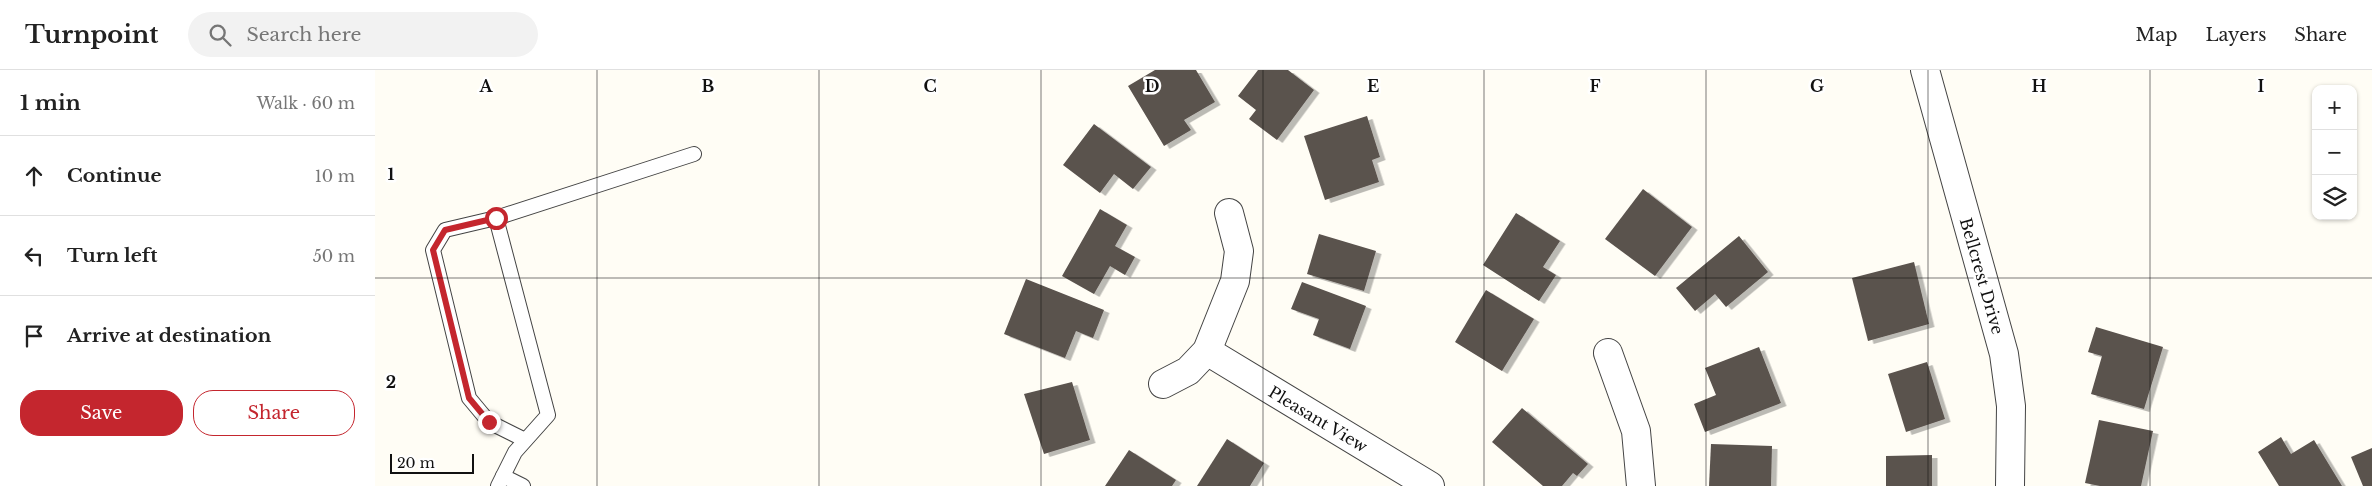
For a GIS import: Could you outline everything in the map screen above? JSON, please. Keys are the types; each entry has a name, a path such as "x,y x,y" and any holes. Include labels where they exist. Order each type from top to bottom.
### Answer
{"street":[{"name":"Bellcrest Drive","path":"1925,70 2004,354 2011,406 2010,486"},
{"path":"1163,384 1188,371 1207,352 1235,281 1239,251 1229,213"},
{"name":"Pleasant View","path":"1207,352 1430,486"},
{"path":"1607,354 1636,431 1641,486"}],"lane":[{"path":"525,440 489,422 469,398 433,250 445,230 496,218 694,154"},
{"path":"496,218 548,415 515,452 501,481 523,486"}],"building":[{"path":"1155,70 1196,70 1215,102 1184,120 1191,130 1164,146 1128,86"},
{"path":"1258,70 1288,70 1314,90 1277,140 1249,119 1256,110 1238,96"},
{"path":"1367,116 1380,157 1372,160 1379,182 1325,200 1304,136"},
{"path":"1094,124 1151,167 1133,189 1114,174 1100,193 1063,165"},
{"path":"1643,189 1692,227 1655,276 1605,239"},
{"path":"1100,209 1127,225 1115,246 1135,257 1125,275 1110,266 1094,294 1062,276"},
{"path":"1516,213 1560,241 1543,267 1556,275 1539,301 1483,265"},
{"path":"1319,234 1376,251 1364,291 1307,274"},
{"path":"1739,236 1768,272 1726,307 1715,294 1695,311 1676,288"},
{"path":"1914,262 1929,324 1868,341 1852,278"},
{"path":"1026,279 1104,310 1093,338 1076,331 1065,358 1004,334"},
{"path":"1302,282 1366,306 1350,349 1313,335 1319,319 1291,309"},
{"path":"1486,290 1534,319 1502,371 1455,342"},
{"path":"2096,327 2163,347 2144,409 2091,394 2102,356 2088,352"},
{"path":"1759,347 1781,403 1705,432 1694,404 1716,395 1705,368"},
{"path":"1927,362 1945,419 1906,432 1888,374"},
{"path":"1072,382 1090,440 1044,454 1024,394"},
{"path":"1522,408 1588,464 1577,476 1573,473 1562,486 1543,486 1492,442"},
{"path":"2099,420 2153,431 2141,486 2100,486 2085,483"},
{"path":"2281,437 2291,454 2314,440 2342,486 2279,486 2258,452"},
{"path":"1227,439 1264,463 1250,486 1197,486"},
{"path":"1711,444 1772,446 1771,486 1709,486"},
{"path":"2372,448 2372,486 2363,486 2351,457"},
{"path":"1129,450 1176,480 1172,486 1105,486"},
{"path":"1932,455 1932,486 1886,486 1886,456"}],"route":[{"path":"489,422 469,398 433,250 445,230 496,218"}]}
